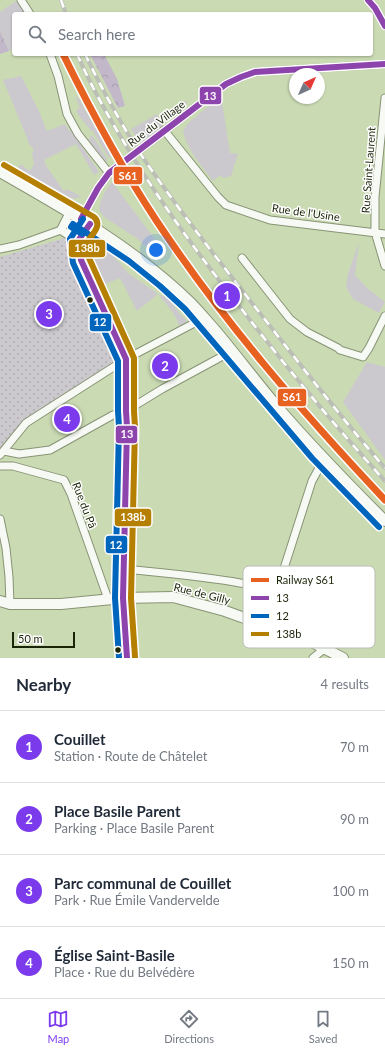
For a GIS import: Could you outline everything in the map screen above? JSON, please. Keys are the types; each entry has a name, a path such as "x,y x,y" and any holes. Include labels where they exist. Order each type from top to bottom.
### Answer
{"main road":[{"path":"0,172 70,212 134,255 191,303 324,459 385,521"},
{"name":"Rue de Gilly","path":"5,603 60,604 108,599 173,596 243,617"},
{"name":"Rue de Gilly","path":"324,649 343,658"}],"street":[{"path":"21,0 29,12"},
{"path":"368,0 375,8 385,26"},
{"path":"51,56 58,76 67,114 78,134 109,173"},
{"name":"Rue du Village","path":"85,222 98,188 109,173 226,84 255,72 385,64"},
{"name":"Rue Saint-Laurent","path":"385,98 375,197 375,232 385,266"},
{"name":"Rue de l'Usine","path":"164,130 218,198 226,205 270,220 385,234"},
{"path":"0,248 19,245 61,230 70,212"},
{"path":"85,222 78,241 82,260 126,359 127,427 123,598 127,658"},
{"path":"61,230 78,241"},
{"path":"242,258 290,319 307,332 340,350 363,357 385,316"},
{"path":"2,453 26,423 126,359 204,318"},
{"path":"2,453 19,454 50,450 113,415 126,411 162,389 232,351"},
{"path":"285,566 312,481 324,459"},
{"name":"Rue du Pâ","path":"0,466 13,466 64,480 71,494 108,599"},
{"path":"0,519 6,548 9,577 5,603"},
{"path":"124,569 243,583"},
{"path":"313,658 324,649"}],"shaded area":[{"path":"17,1 25,12 12,12 12,50 9,51 0,31 0,12"},
{"path":"21,76 38,109 47,131 65,124 73,133 99,172 94,175 76,144 44,160 47,167 64,191 67,189 82,197 69,199 45,188 20,173 18,169 20,164 30,171 34,164 32,154 34,149 29,144 3,80"},
{"path":"75,96 80,100 112,156 109,158 92,130 92,132 79,116 76,110 80,108"},
{"path":"221,96 230,153 238,154 231,176 223,178 220,175 213,181 188,146 183,132 187,124"},
{"path":"182,101 188,102 170,120 165,113"},
{"path":"157,114 163,127 140,144 131,129"},
{"path":"92,135 107,159 106,164 88,140"},
{"path":"112,182 157,242 150,247 144,245 138,239 104,217 99,210 103,195"},
{"path":"65,238 75,243 79,268 118,359 22,423 9,441 0,449 0,257"},
{"path":"359,242 355,275 367,288 385,302 379,313 353,299 346,287 348,274"},
{"path":"91,243 99,245 111,253 128,273 158,294 137,311 120,278 101,286 86,250"},
{"path":"158,294 169,299 188,322 179,326 173,313"},
{"path":"367,362 385,367 385,460 343,402"}],"green space":[{"path":"0,31 9,51 0,54"},
{"path":"91,56 105,56 117,79 125,106 118,108"}],"railway":[{"path":"61,0 65,12"},
{"path":"78,56 99,99 124,142 141,170 189,240 293,374 347,439 385,481"},
{"path":"86,56 129,136 171,197 315,384 385,468"}],"rail line":[{"name":"S61","path":"64,56 96,118 143,200 208,294 264,365 385,500"}],"transit line":[{"name":"13","path":"368,0 375,8 385,26"},
{"name":"13","path":"81,219 98,188 109,173 226,84 255,72 385,64"},
{"name":"138b","path":"4,165 94,217 97,227 86,243 89,258 134,358 135,427 131,598 135,657"},
{"name":"12","path":"83,219 70,239 73,263 118,361 119,427 115,598 119,658"},
{"name":"12","path":"82,234 71,227 73,224 129,261 185,309 312,458 379,527"},
{"name":"13","path":"90,224 78,241 81,260 126,359 127,427 123,598 127,658"}],"place":[{"name":"Couillet","path":"227,296"},
{"name":"Parc communal de Couillet","path":"49,314"},
{"name":"Place Basile Parent","path":"165,366"},
{"name":"Église Saint-Basile","path":"67,419"}]}
